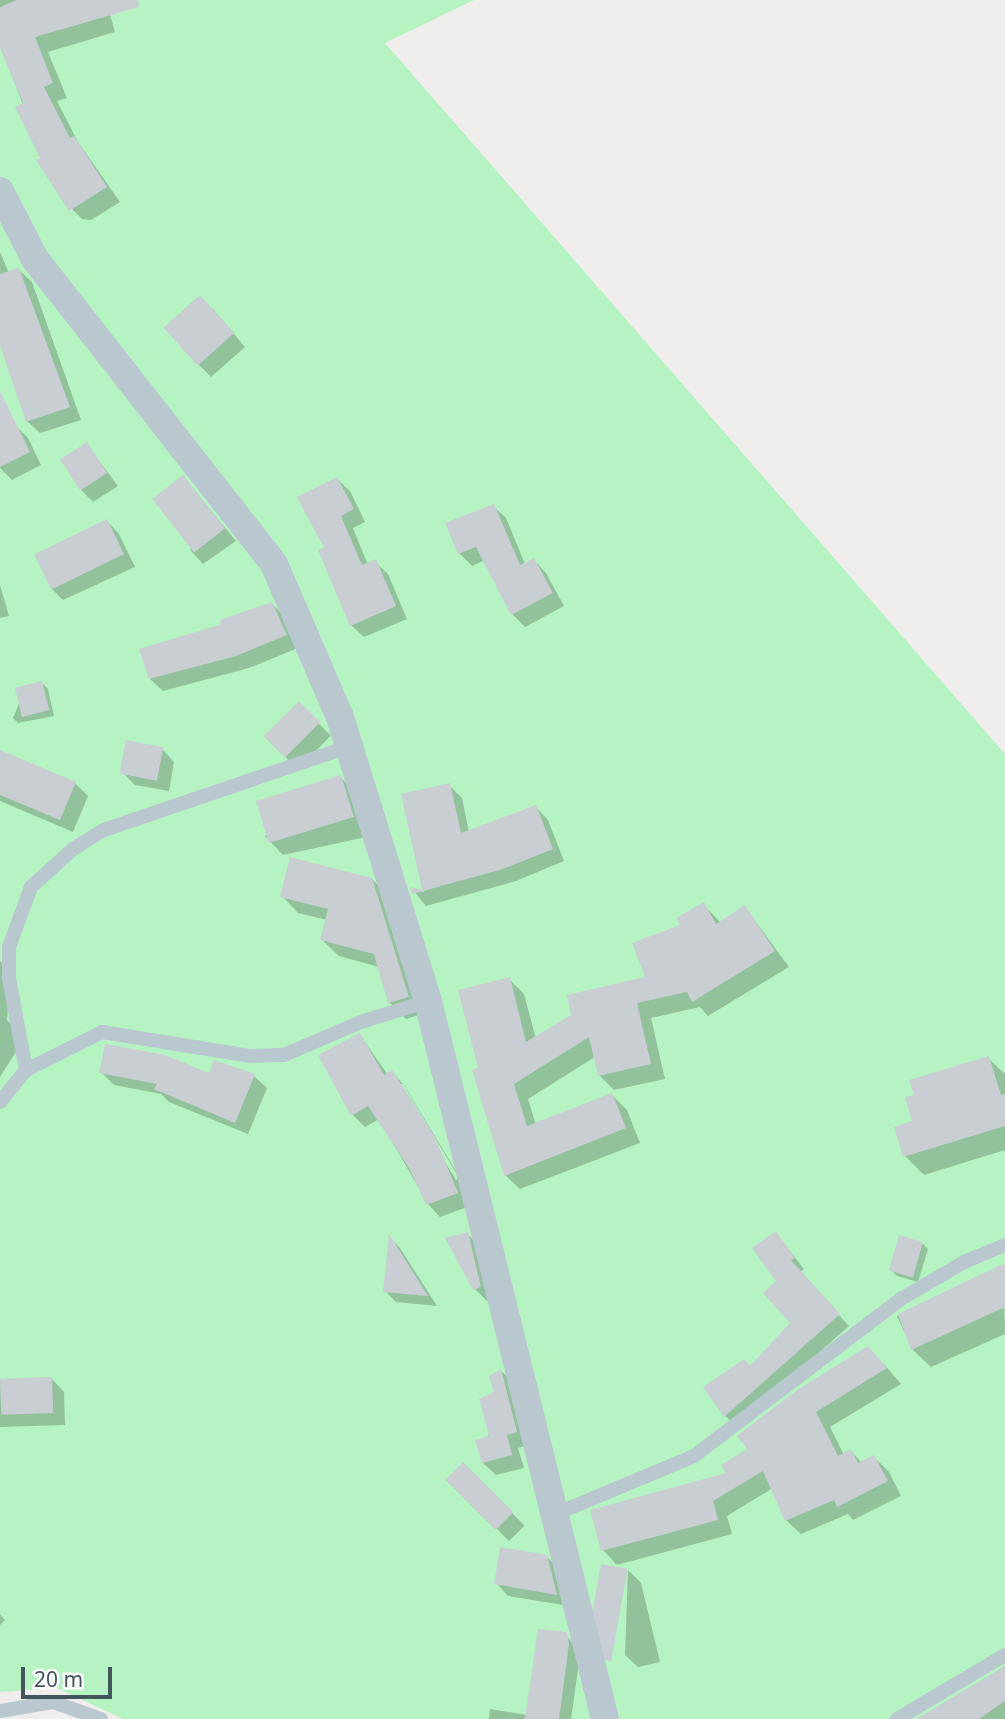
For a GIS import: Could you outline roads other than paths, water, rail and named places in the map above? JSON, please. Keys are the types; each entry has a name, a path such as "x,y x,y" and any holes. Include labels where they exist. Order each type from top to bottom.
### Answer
{"street":[{"path":"0,191 35,259 274,564 351,746 428,1001 605,1719"}],"lane":[{"path":"26,1070 9,978 9,947 32,887 73,849 104,830 351,746"},
{"path":"0,1102 26,1070 102,1032 251,1056 284,1055 361,1022 428,1001"},
{"path":"553,1515 694,1456 901,1299 964,1262 1005,1245"},
{"path":"897,1719 1005,1655"},
{"path":"0,1711 28,1702 53,1702 101,1719"}]}
